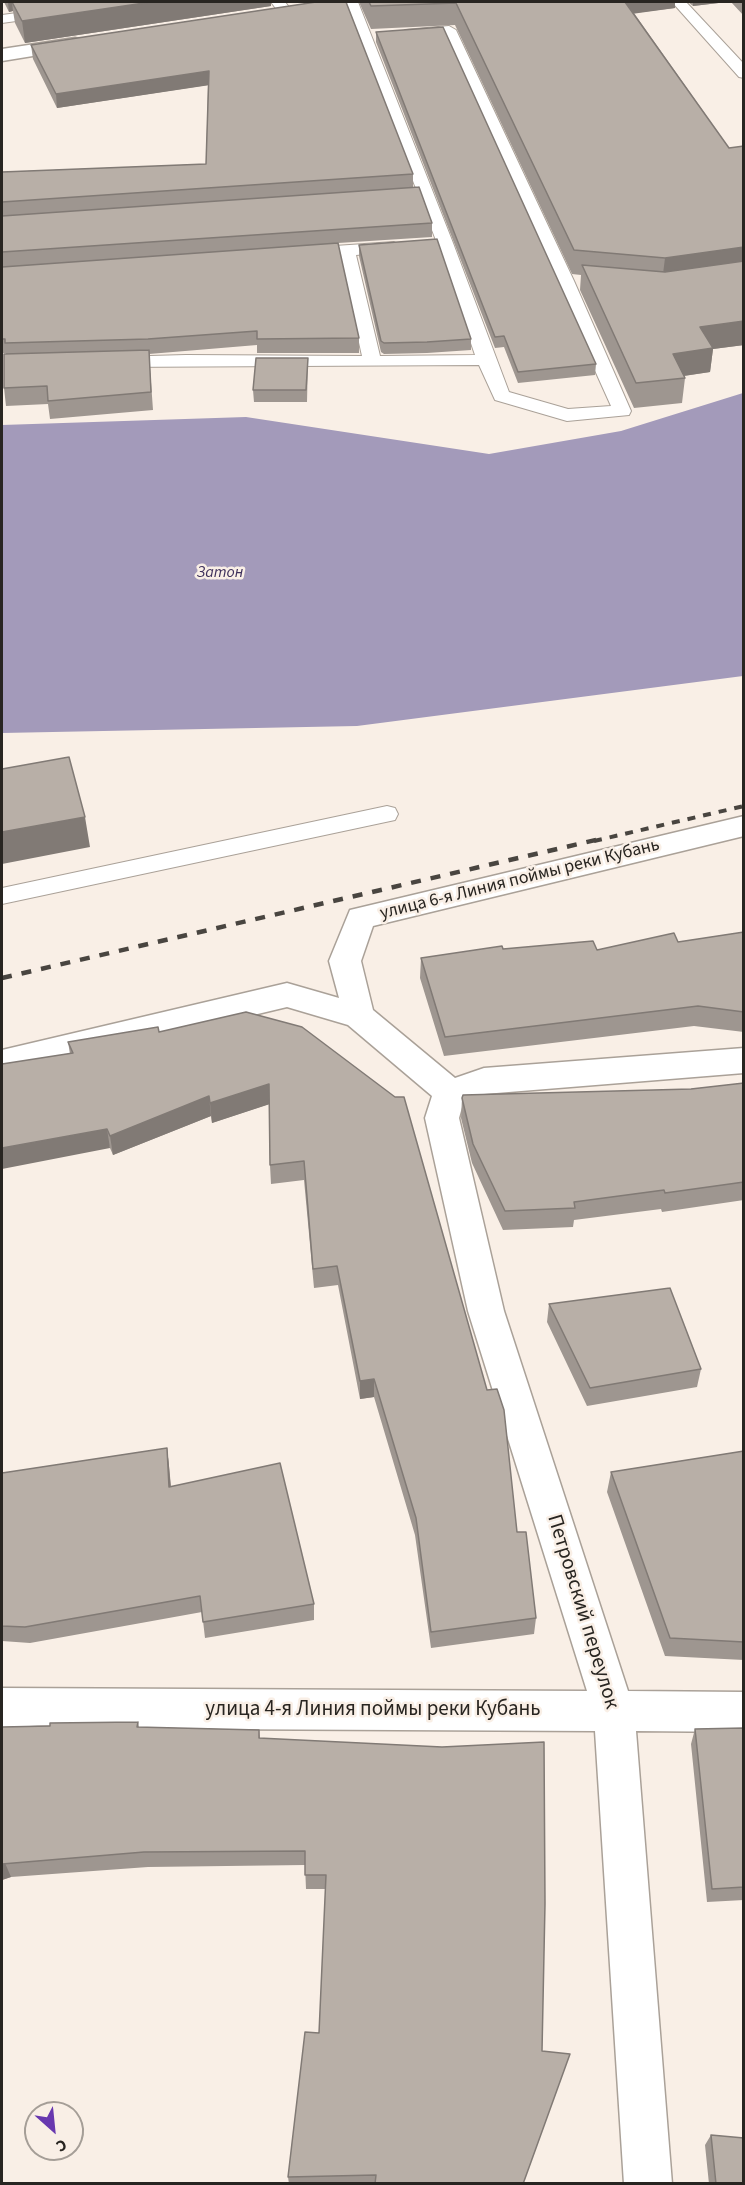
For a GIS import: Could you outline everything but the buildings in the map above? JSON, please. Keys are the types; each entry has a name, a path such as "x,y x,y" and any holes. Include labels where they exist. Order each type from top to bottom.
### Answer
{"street":[{"path":"262,15 282,6 306,8"},
{"path":"2,55 96,40"},
{"name":"улица 6-я Линия поймы реки Кубань","path":"359,1016 345,961 361,918 744,826"},
{"path":"2,1062 287,995 359,1016 450,1092 484,1081 744,1060"},
{"name":"Петровский переулок","path":"450,1092 442,1118 486,1311 614,1711 648,2184"},
{"name":"улица 4-я Линия поймы реки Кубань","path":"2,1708 744,1712"}],"lane":[{"path":"345,2 364,36 420,194 445,243 501,396 567,415 622,411 566,281 449,30 364,36"},
{"path":"679,2 744,74"},
{"path":"2,20 67,10"},
{"path":"290,254 445,243"},
{"path":"347,250 372,361"},
{"path":"566,281 587,283"},
{"path":"94,362 486,360"},
{"path":"2,896 387,814"}],"water":[{"name":"Затон","path":"743,393 743,676 357,726 2,733 2,425 246,417 489,454 621,431"}],"railway":[{"path":"594,841 744,806"},
{"path":"2,978 600,839"}]}
